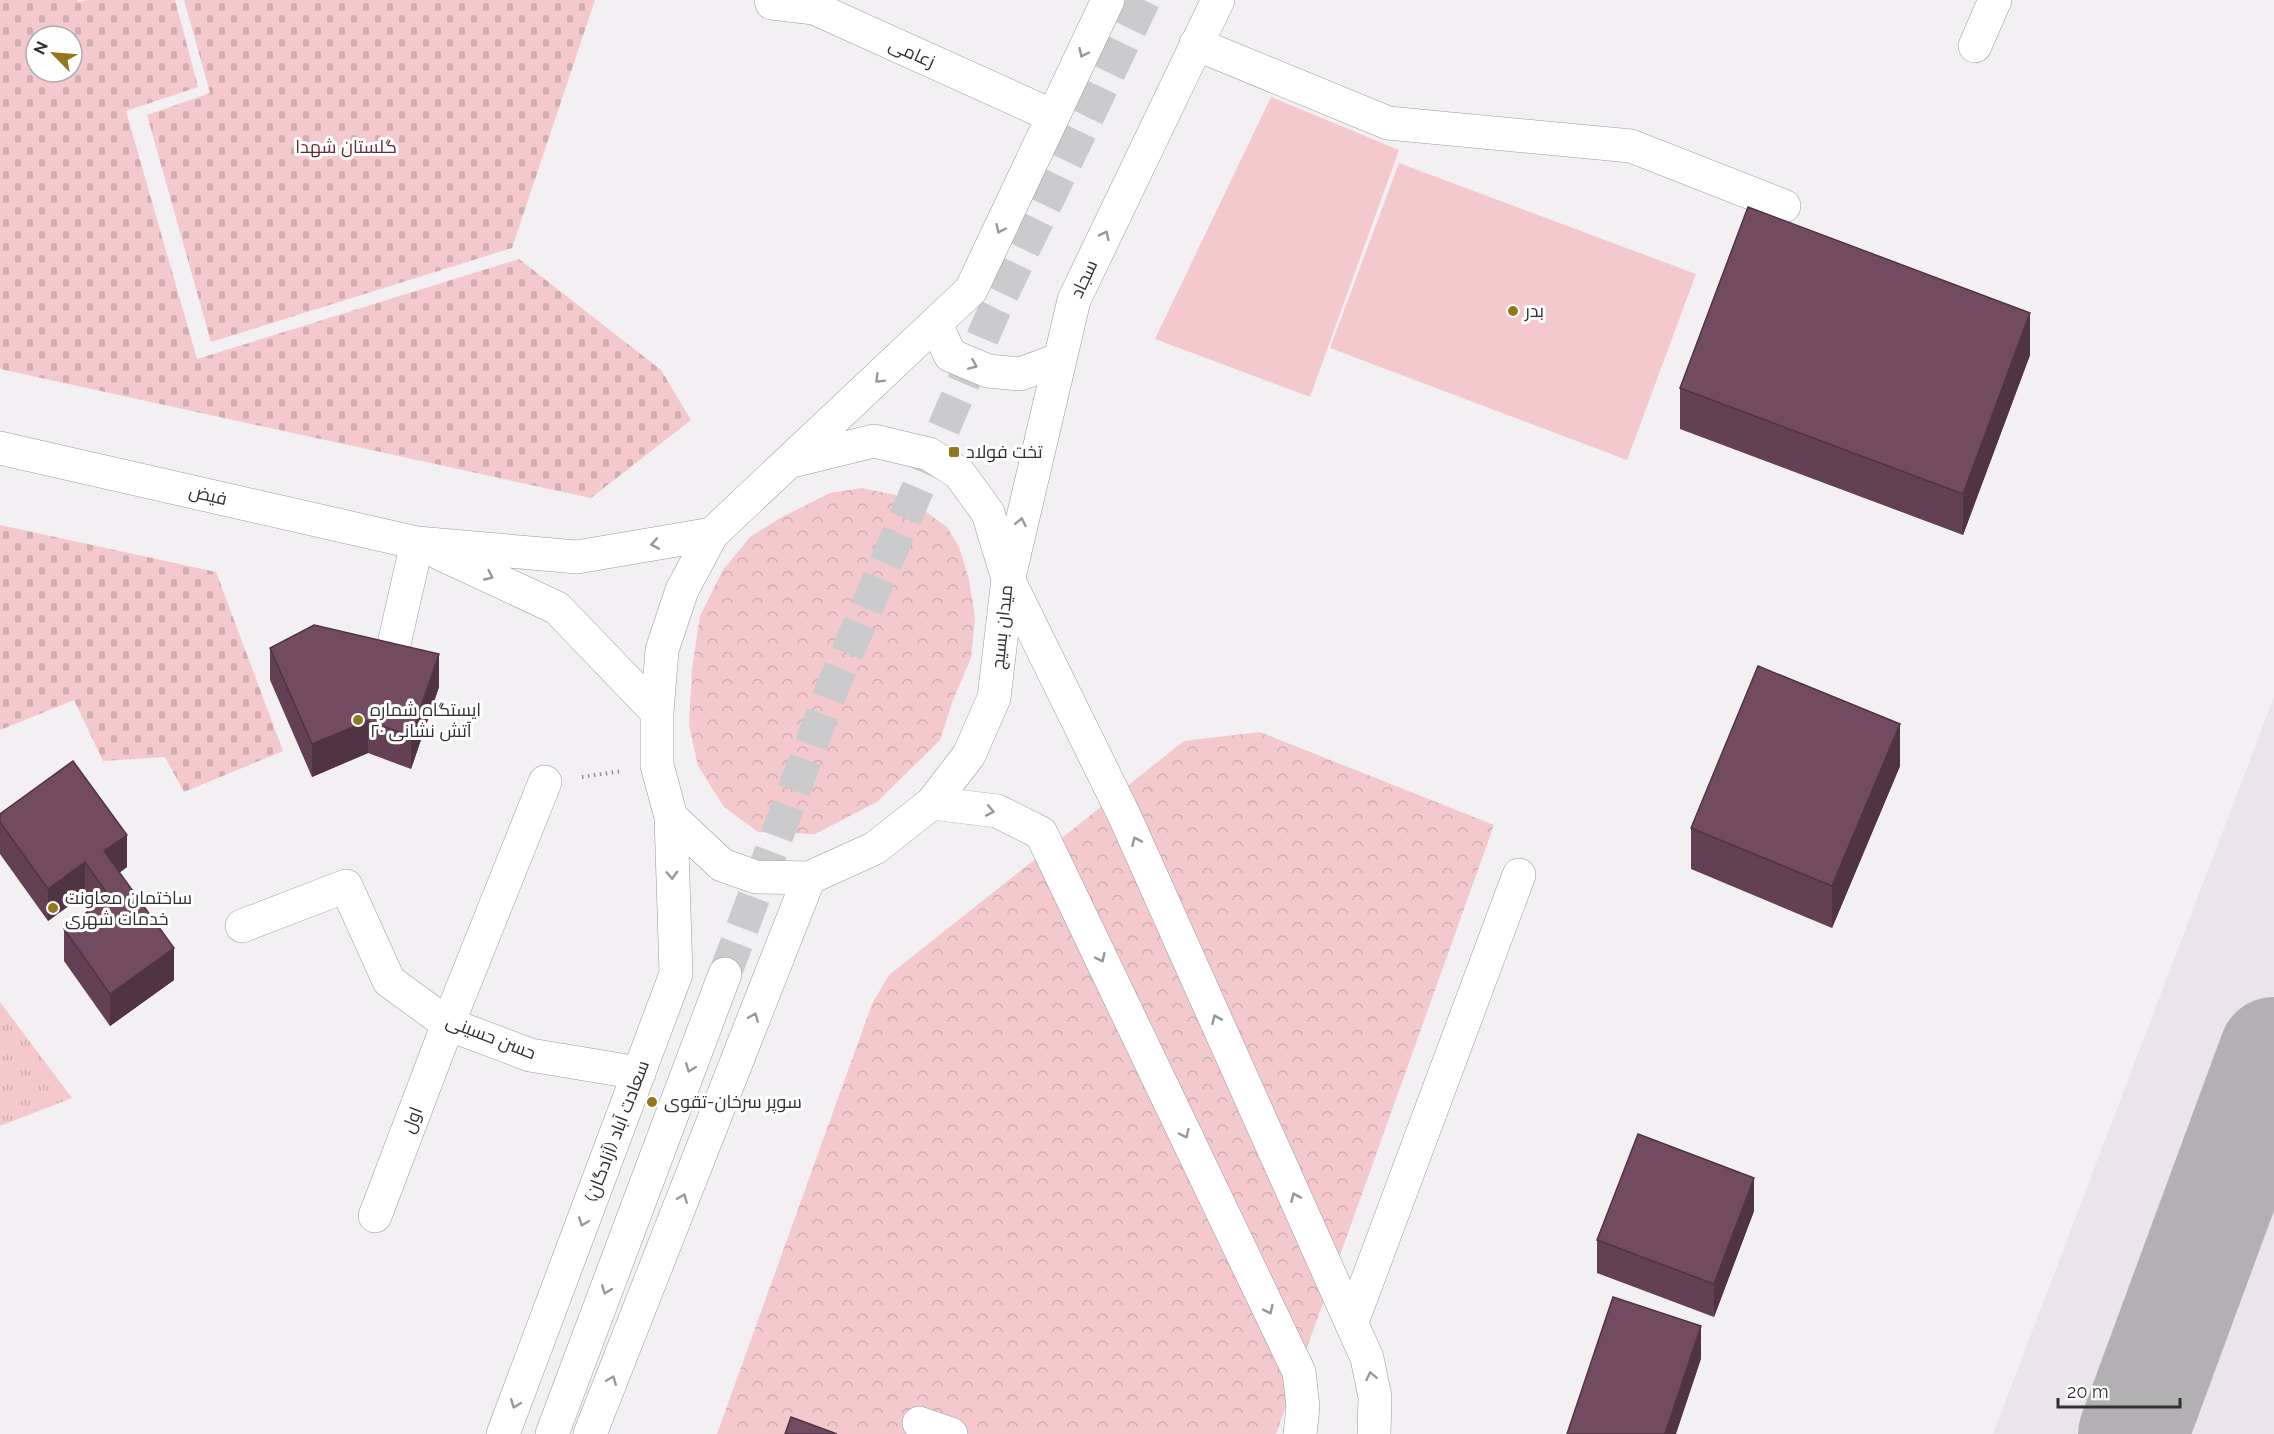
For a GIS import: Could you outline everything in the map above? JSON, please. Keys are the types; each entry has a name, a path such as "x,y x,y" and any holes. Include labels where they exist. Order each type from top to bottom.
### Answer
{"main road":[{"name":"زعامی","path":"771,0 772,3 814,9 1053,116"},
{"path":"792,461 971,290 1108,0"},
{"name":"سجاد","path":"1008,579 1074,300 1218,0"},
{"path":"1975,46 1995,0"},
{"path":"1197,44 1388,123 1631,146 1784,206"},
{"path":"936,324 950,355 988,371 1020,374 1058,360"},
{"name":"میدان بسیج","path":"874,441 929,454 959,473 988,513 1008,579 994,698 969,754 932,803 875,848 809,878 756,877 722,865 670,817 657,765 657,712 662,650 682,590 712,534 792,461 874,441"},
{"name":"فیض","path":"0,448 417,543"},
{"path":"417,543 576,557 712,534"},
{"path":"387,675 417,543"},
{"path":"417,543 556,608 657,712"},
{"path":"1008,579 1125,817 1352,1322 1367,1358 1375,1397 1374,1434"},
{"name":"اول","path":"375,1216 448,1024 545,782"},
{"path":"932,803 997,812 1041,833 1299,1372 1303,1407 1300,1434"},
{"name":"سعادت آباد (آزادگان)","path":"503,1434 676,974 670,817"},
{"path":"1352,1322 1519,875"},
{"path":"590,1434 809,878"},
{"name":"حسن حسینی","path":"242,926 346,886 389,981 448,1024 530,1055 639,1073"},
{"path":"552,1434 725,974"},
{"path":"919,1423 951,1434"}],"path":[{"path":"545,782 657,765"}],"shaded area":[{"path":"2274,697 2274,1434 1993,1434"}],"green space":[{"path":"0,0 77,0 78,2 87,0 175,0 198,87 126,111 197,359 519,259 661,370 691,420 591,498 0,369"},
{"name":"گلستان شهدا","path":"184,0 595,0 512,248 211,342 147,115 210,93"},
{"path":"1271,97 1399,150 1310,397 1155,339"},
{"name":"بدر","path":"1399,163 1696,274 1627,460 1330,348"},
{"path":"862,488 905,497 947,527 959,547 969,579 975,618 971,658 953,700 940,740 877,802 815,834 758,832 724,807 698,766 689,725 692,669 700,616 723,570 750,537 782,517 830,493"},
{"path":"0,525 216,572 283,751 184,792 165,757 103,761 74,700 0,730"},
{"path":"1260,732 1494,825 1276,1434 717,1434 872,1004 889,975 1184,741"},
{"path":"0,1002 72,1098 0,1126"}],"building":[{"path":"1748,207 2030,313 1963,494 1680,388"},
{"name":"ایستگاه شماره ۲۰ آتش نشانی","path":"314,625 439,654 411,736 368,721 312,744 270,648"},
{"path":"1758,666 1900,724 1832,886 1691,828"},
{"path":"73,761 127,835 104,851 174,948 110,994 64,929 109,896 85,862 48,889 0,822 0,814"},
{"path":"1638,1134 1754,1178 1714,1284 1597,1240"},
{"path":"1613,1297 1701,1326 1665,1434 1567,1434"},
{"path":"791,1417 837,1434 785,1434"}],"taxiway":[{"path":"2133,1434 2274,1052"}],"tunnel":[{"path":"725,974 833,686 994,311 1144,0"}],"place":[{"name":"بدر","path":"1513,311"},
{"name":"تخت فولاد","path":"954,452"},
{"name":"ایستگاه شماره ۲۰ آتش نشانی","path":"358,720"},
{"name":"ساختمان معاونت خدمات شهری","path":"53,908"},
{"name":"سوپر سرخان-تقوی","path":"652,1102"}]}
